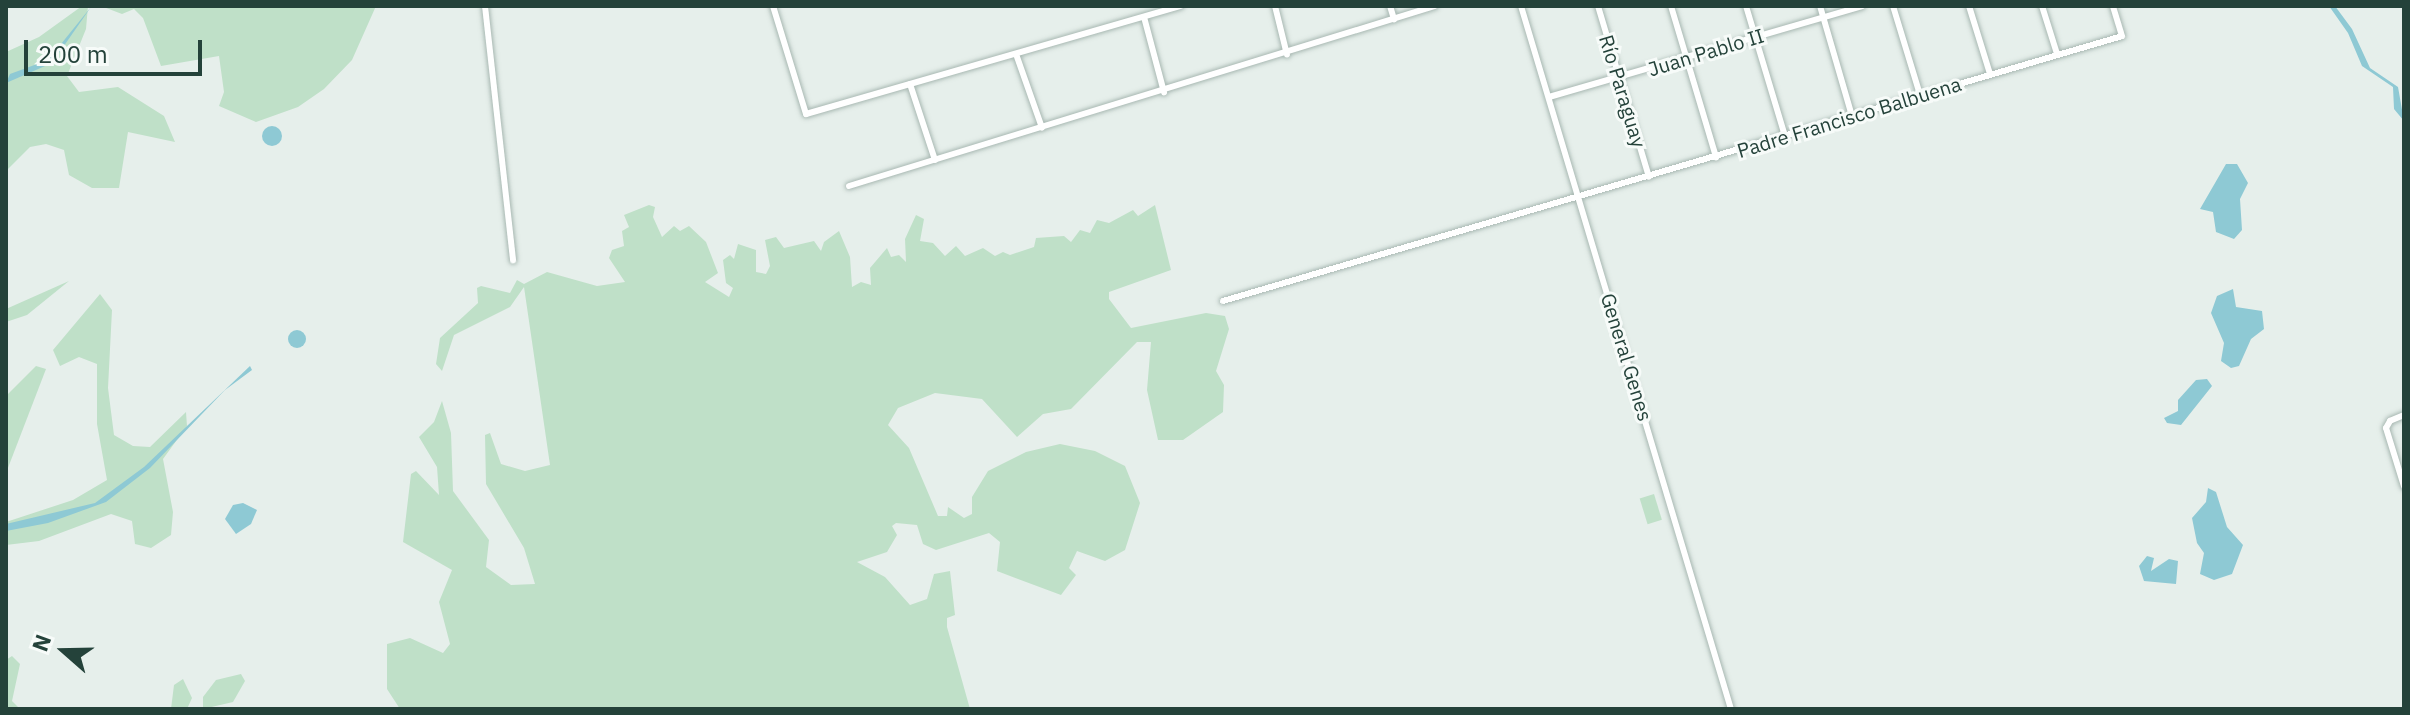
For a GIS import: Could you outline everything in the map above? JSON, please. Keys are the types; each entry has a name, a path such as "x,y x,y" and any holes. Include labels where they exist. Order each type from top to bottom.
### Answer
{"street":[{"path":"485,6 513,260"},
{"path":"773,6 806,114 1181,6"},
{"path":"1275,6 1287,55"},
{"path":"1390,6 1394,19"},
{"path":"849,186 1287,55 1435,6"},
{"name":"General Genes","path":"1521,6 1731,709"},
{"name":"Río Paraguay","path":"1598,6 1649,177"},
{"path":"1671,6 1716,157"},
{"path":"1746,6 1785,136"},
{"path":"1820,6 1852,116"},
{"name":"Juan Pablo II","path":"1549,97 1862,6"},
{"path":"1893,6 1920,95"},
{"path":"1969,6 1990,74"},
{"path":"2042,6 2057,54"},
{"name":"Padre Francisco Balbuena","path":"1223,301 2122,36 2113,6"},
{"path":"1144,17 1164,92"},
{"path":"1016,54 1042,128"},
{"path":"910,84 935,160"},
{"path":"2404,415 2386,428 2404,486"}],"green space":[{"path":"82,6 88,6 86,29 67,76 79,92 118,87 164,116 175,142 128,132 119,188 92,188 69,175 64,150 46,144 30,147 6,171 6,52 39,37"},
{"path":"101,6 376,6 352,60 324,89 298,107 256,122 219,106 224,92 219,56 161,66 143,18 134,9 122,14"},
{"path":"649,205 655,207 653,217 662,237 674,226 680,231 689,226 706,242 718,273 705,282 729,297 733,288 726,283 723,260 730,255 734,259 738,244 756,250 756,272 766,274 770,266 765,240 776,237 784,248 814,241 821,251 824,242 839,231 850,257 852,287 861,282 871,285 870,268 887,248 891,257 899,255 906,262 905,239 916,215 924,219 920,241 933,243 945,256 956,246 965,256 983,248 995,256 1034,247 1036,238 1064,236 1071,242 1080,230 1090,233 1097,220 1109,223 1133,210 1138,216 1155,205 1171,270 1109,292 1109,299 1131,328 1206,313 1225,316 1229,329 1216,371 1224,385 1223,412 1183,440 1158,440 1147,390 1151,342 1137,342 1071,409 1043,414 1017,437 982,399 935,393 898,408 888,425 909,448 938,516 947,516 948,507 964,518 972,514 972,497 988,471 1026,452 1060,444 1095,451 1125,466 1140,503 1125,550 1105,561 1077,551 1069,568 1076,575 1061,595 997,571 1000,542 989,533 936,550 923,544 917,525 896,523 892,526 897,535 887,552 857,562 885,577 910,605 927,599 934,574 950,571 955,615 947,618 947,627 970,709 400,709 387,689 387,644 410,638 443,653 450,644 439,602 452,570 403,542 411,474 416,471 439,495 437,467 419,437 434,422 442,401 451,433 453,491 489,540 486,567 511,585 535,584 524,548 486,484 485,435 490,433 501,464 525,471 550,465 524,287 510,307 454,335 442,371 436,364 440,338 478,303 477,288 481,286 510,293 517,280 524,284 547,272 597,286 625,282 609,258 612,250 624,246 622,231 629,227 624,215"},
{"path":"69,281 27,315 6,322 6,309"},
{"path":"100,294 112,310 108,388 114,435 133,446 150,447 186,412 187,426 163,459 173,512 171,535 151,548 135,544 132,521 111,514 39,541 6,545 6,522 73,500 107,480 97,424 97,364 79,357 60,366 53,350"},
{"path":"36,366 46,369 6,473 6,396"},
{"path":"1654,494 1662,520 1648,524 1640,498"},
{"path":"12,656 20,664 12,701 20,709 6,709 6,660"},
{"path":"241,674 245,681 233,702 203,709 203,697 216,680"},
{"path":"183,679 192,698 187,709 171,709 174,685"}],"water":[{"path":"2329,6 2335,6 2352,29 2370,68 2398,87 2404,121 2394,109 2393,87 2362,66 2348,33"},
{"path":"91,7 52,63 6,83 10,74 48,60"},
{"path":"272,126 279,129 282,136 279,143 272,146 265,143 262,136 265,129"},
{"path":"2226,164 2237,164 2248,183 2240,199 2242,230 2234,239 2216,232 2213,212 2200,209"},
{"path":"2233,289 2236,307 2262,311 2264,329 2251,339 2239,366 2231,368 2221,361 2224,343 2211,313 2217,296"},
{"path":"293,330 301,330 306,339 304,346 293,348 288,343 288,335"},
{"path":"250,366 252,370 225,390 150,468 106,502 48,523 6,531 6,524 95,503 144,467"},
{"path":"2207,379 2212,386 2181,425 2167,423 2164,418 2178,411 2178,400 2196,380"},
{"path":"2208,488 2216,492 2227,527 2243,545 2232,574 2214,580 2200,574 2204,553 2197,543 2192,518 2206,502"},
{"path":"243,503 257,510 251,524 236,534 225,519 233,505"},
{"path":"2147,556 2154,558 2151,571 2169,559 2178,561 2176,584 2144,581 2139,566"}]}
